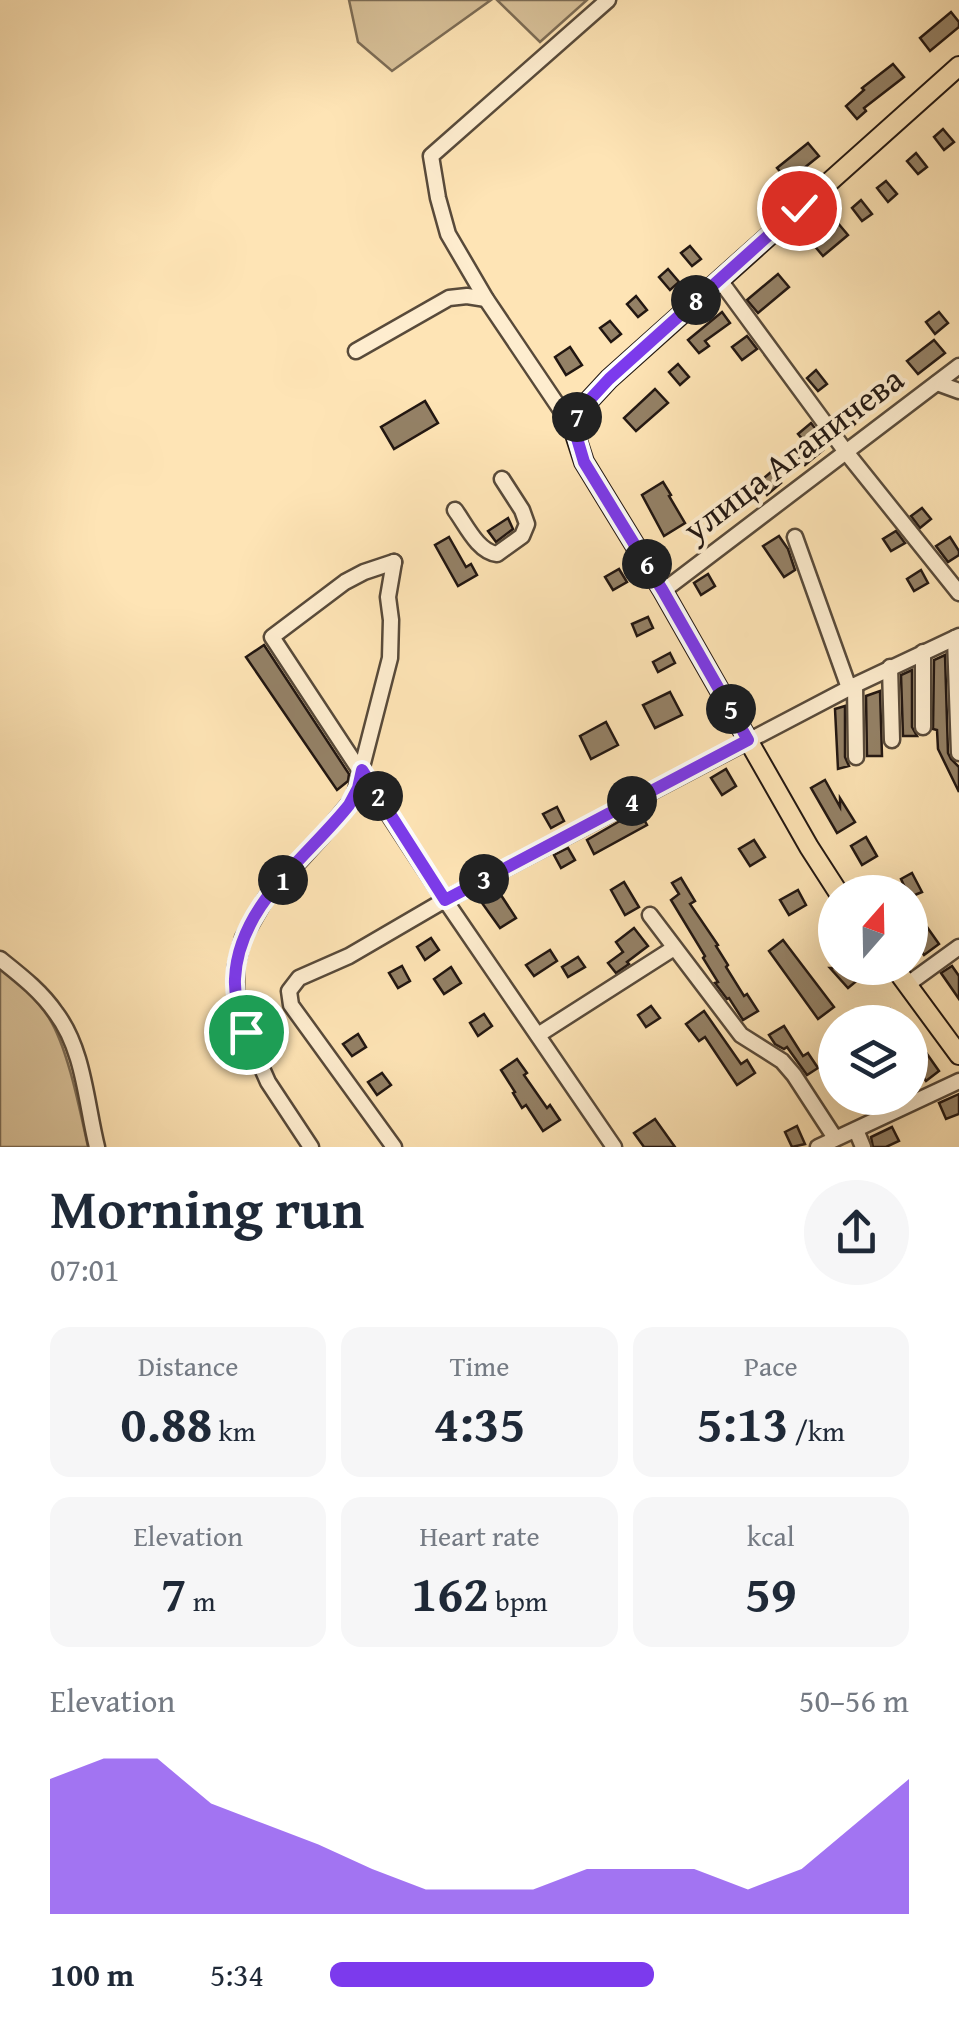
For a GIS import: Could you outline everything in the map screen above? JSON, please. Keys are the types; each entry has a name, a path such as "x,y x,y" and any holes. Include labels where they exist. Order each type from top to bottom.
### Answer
{"main road":[{"path":"827,875 584,462 574,428 584,406 598,390 959,66"},
{"path":"909,985 959,1055"}],"street":[{"path":"574,428 486,299 448,234 431,156 608,0"},
{"path":"719,279 846,452 959,592"},
{"path":"356,351 449,298 486,299"},
{"name":"улица Аганичева","path":"663,591 959,366"},
{"path":"937,383 959,391"},
{"path":"456,510 482,548 497,554 522,536 527,524 502,479"},
{"path":"795,537 852,687 856,757"},
{"path":"311,1147 268,1082 246,1032 236,995 236,966 243,938 255,914 349,805 358,788 362,770 390,658 388,597 394,562 345,582 272,638 362,770 445,900 614,1147"},
{"path":"394,1147 291,1005 289,991 298,978 350,956 445,900 748,740 957,637 959,753"},
{"path":"923,652 923,727"},
{"path":"890,668 892,740"},
{"path":"650,916 741,1036 782,1061 836,1138"},
{"path":"928,969 959,947"},
{"path":"538,1035 674,948"},
{"path":"0,958 44,998 67,1031 87,1094 97,1147"},
{"path":"818,1147 959,1081"},
{"path":"856,1130 863,1147"}],"shaded area":[{"path":"349,0 491,0 392,71 358,42"},
{"path":"497,0 587,0 540,42"},
{"path":"0,967 38,1004 56,1031 73,1080 88,1147 0,1147"}],"building":[{"path":"951,12 959,27 930,51 920,38"},
{"path":"893,64 904,77 864,108 866,111 857,119 846,106"},
{"path":"943,129 954,142 944,150 934,137"},
{"path":"808,143 819,156 788,181 777,168"},
{"path":"916,153 927,167 918,174 907,161"},
{"path":"886,181 897,194 888,202 877,188"},
{"path":"861,200 872,214 862,221 852,208"},
{"path":"837,222 848,235 823,256 812,243"},
{"path":"690,246 701,259 692,266 681,253"},
{"path":"668,269 679,282 670,290 659,277"},
{"path":"778,274 789,287 758,313 747,300"},
{"path":"636,296 647,310 638,317 627,304"},
{"path":"722,312 730,323 705,341 709,346 699,353 688,340"},
{"path":"939,312 948,323 935,334 926,322"},
{"path":"610,321 621,334 611,342 600,328"},
{"path":"747,336 757,349 742,360 732,347"},
{"path":"934,340 945,353 918,374 907,361"},
{"path":"570,347 582,365 566,375 555,357"},
{"path":"678,364 689,377 680,385 669,372"},
{"path":"816,370 827,384 818,391 807,378"},
{"path":"655,389 668,403 636,431 624,418"},
{"path":"425,401 438,423 394,449 381,427"},
{"path":"844,411 855,424 846,432 835,419"},
{"path":"811,423 824,440 818,444 823,450 805,465 792,450 803,440 798,434"},
{"path":"771,472 781,483 767,495 758,483"},
{"path":"663,482 685,523 664,536 642,495"},
{"path":"922,508 931,519 920,528 911,516"},
{"path":"508,518 513,529 496,542 488,531"},
{"path":"896,531 905,543 891,551 883,539"},
{"path":"779,536 795,570 784,577 763,546"},
{"path":"449,537 466,567 471,564 477,575 458,586 435,545"},
{"path":"950,537 959,555 948,562 936,546"},
{"path":"619,569 627,582 613,590 605,577"},
{"path":"921,570 928,583 914,591 907,579"},
{"path":"708,574 715,586 701,595 694,583"},
{"path":"648,617 653,628 637,636 632,624"},
{"path":"264,645 349,774 348,781 337,790 246,657"},
{"path":"670,653 675,663 658,672 653,662"},
{"path":"945,655 948,753 959,767 959,792 938,749 937,730 933,729 934,660"},
{"path":"912,670 912,727 917,736 903,736 901,675"},
{"path":"880,691 882,756 867,756 866,696"},
{"path":"670,692 682,715 655,728 643,705"},
{"path":"845,706 845,757 849,766 838,769 835,709"},
{"path":"606,722 618,745 591,759 580,736"},
{"path":"726,769 736,786 722,795 711,778"},
{"path":"825,780 840,807 840,798 855,822 837,833 811,788"},
{"path":"557,807 564,821 551,828 543,814"},
{"path":"639,810 647,825 594,854 587,840"},
{"path":"866,837 877,856 862,865 851,846"},
{"path":"754,840 765,857 750,866 739,849"},
{"path":"568,848 575,860 561,868 554,855"},
{"path":"681,878 695,901 690,904 718,945 726,967 758,1011 743,1020 715,983 718,982 705,956 671,900 679,894 672,883"},
{"path":"624,882 639,907 625,915 611,890"},
{"path":"495,886 516,918 500,928 477,896"},
{"path":"798,890 806,905 789,915 780,900"},
{"path":"634,928 648,946 616,973 608,963 623,952 616,942"},
{"path":"928,928 939,944 928,952"},
{"path":"431,938 439,950 425,960 417,947"},
{"path":"783,940 832,1005 818,1005 818,1019 769,951"},
{"path":"550,950 557,961 534,976 526,965"},
{"path":"578,957 585,967 568,977 562,967"},
{"path":"402,966 410,981 398,988 389,973"},
{"path":"952,966 959,976 959,999 941,973"},
{"path":"451,967 461,983 444,994 434,979"},
{"path":"651,1006 660,1018 646,1027 638,1015"},
{"path":"704,1011 741,1064 747,1060 755,1073 737,1085 705,1037 699,1041 686,1024"},
{"path":"484,1014 492,1026 478,1036 470,1023"},
{"path":"784,1026 803,1056 808,1053 818,1068 807,1075 787,1047 775,1044 769,1035"},
{"path":"358,1034 366,1047 352,1056 343,1044"},
{"path":"928,1055 939,1071 928,1079"},
{"path":"517,1059 547,1108 550,1105 560,1120 543,1131 526,1105 522,1108 501,1070"},
{"path":"382,1073 391,1085 377,1095 368,1082"},
{"path":"959,1094 959,1114 946,1119 939,1103"},
{"path":"655,1119 675,1147 644,1147 634,1133"},
{"path":"797,1126 805,1144 792,1147 785,1132"},
{"path":"892,1127 899,1141 873,1147 871,1137"}],"route":[{"path":"246,1032 235,980 243,938 266,898 354,798 362,770 445,900 748,740 584,462 574,428 579,413 609,379 799,208"}]}
